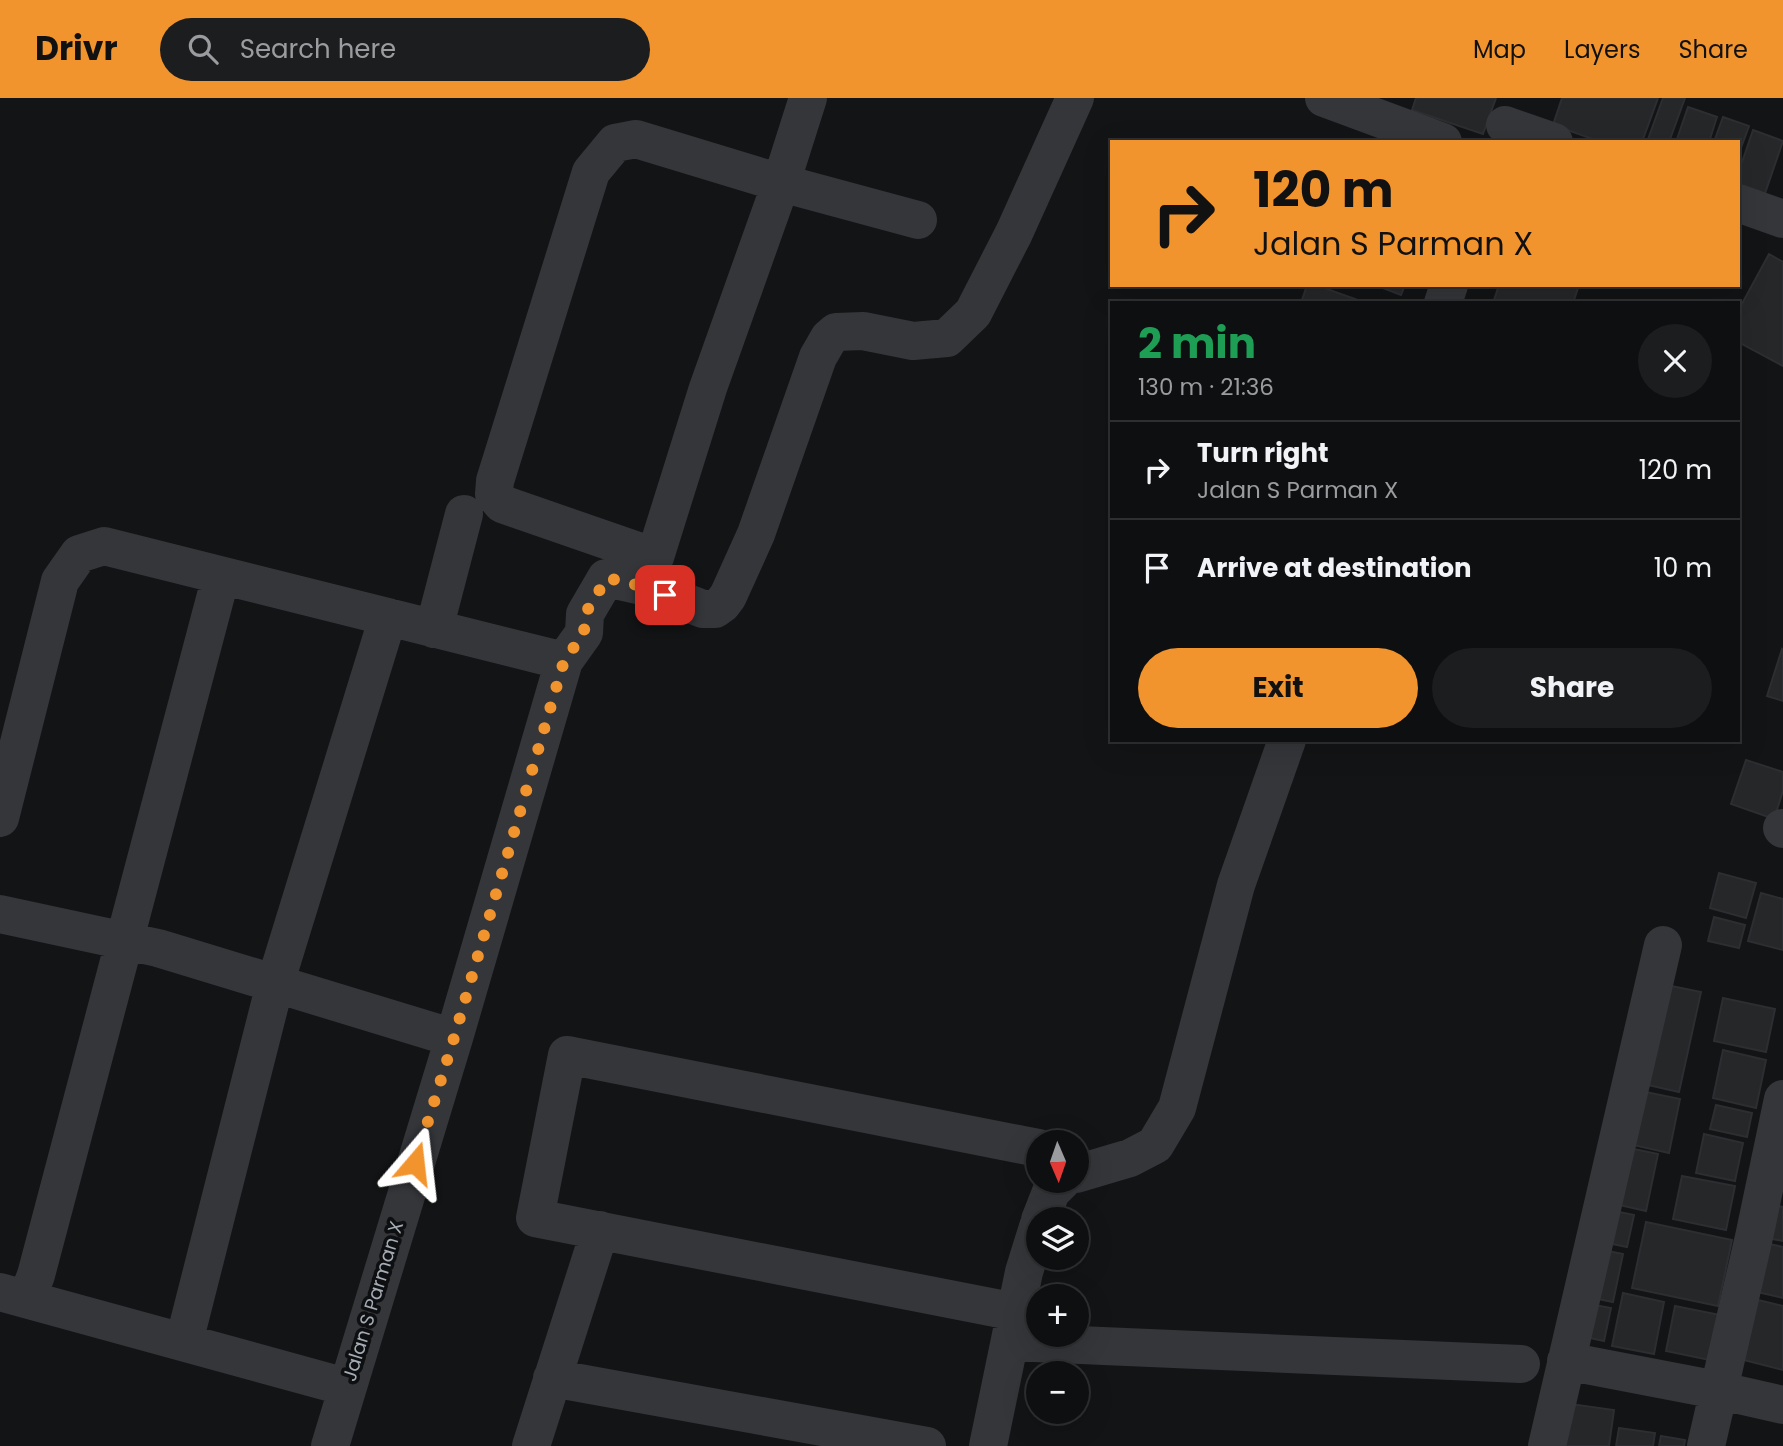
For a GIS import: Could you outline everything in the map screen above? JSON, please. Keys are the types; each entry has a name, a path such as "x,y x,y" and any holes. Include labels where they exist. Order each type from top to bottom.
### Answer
{"street":[{"path":"808,98 781,183 708,388 654,557 502,504 494,494 495,481 591,172 615,143 636,139 781,183 918,220"},
{"name":"Jalan S Parman X","path":"330,1446 454,1038 564,661 584,633 585,614 607,578 646,587 703,609 715,609 722,604 757,534 818,357 829,338 836,332 863,331 913,341 947,338 973,313 1014,233 1075,98"},
{"path":"1324,98 1438,140"},
{"path":"1506,122 1549,140"},
{"path":"1740,205 1783,219"},
{"path":"434,628 464,514"},
{"path":"0,818 60,581 79,554 104,546 564,661"},
{"path":"13,1295 36,1275 221,576"},
{"path":"184,1342 275,984 388,617"},
{"path":"1089,1164 1130,1158 1155,1145 1177,1108 1236,885 1286,742"},
{"path":"0,914 158,948 454,1038"},
{"path":"1547,1446 1662,945"},
{"path":"1026,1146 567,1055 535,1217 1013,1327 1521,1364"},
{"path":"1706,1446 1783,1099"},
{"path":"531,1446 600,1230"},
{"path":"988,1446 1026,1266"},
{"path":"13,1295 346,1387"},
{"path":"1566,1361 1783,1405"},
{"path":"552,1378 927,1446"}],"building":[{"path":"1416,98 1496,98 1483,134 1412,110"},
{"path":"1562,98 1658,98 1643,140 1595,140 1553,125"},
{"path":"1663,98 1685,98 1670,140 1648,140"},
{"path":"1688,107 1717,117 1710,140 1677,140"},
{"path":"1723,117 1749,126 1740,151 1740,140 1715,140"},
{"path":"1753,130 1783,141 1761,205 1740,199 1740,168"},
{"path":"1769,254 1783,262 1783,366 1740,343 1740,307"},
{"path":"1306,287 1322,287 1360,301 1302,301"},
{"path":"1380,287 1404,287 1401,295"},
{"path":"1498,287 1578,287 1574,301 1494,301"},
{"path":"1783,650 1783,701 1767,696"},
{"path":"1746,760 1783,772 1783,791 1774,819 1731,804"},
{"path":"1719,873 1756,883 1746,918 1710,908"},
{"path":"1761,893 1783,899 1783,950 1748,941"},
{"path":"1714,917 1745,925 1739,948 1708,941"},
{"path":"1647,981 1701,992 1679,1092 1626,1080"},
{"path":"1723,998 1775,1009 1766,1052 1714,1041"},
{"path":"1723,1050 1766,1060 1756,1108 1713,1098"},
{"path":"1631,1089 1680,1099 1669,1153 1620,1142"},
{"path":"1716,1105 1752,1113 1747,1137 1710,1129"},
{"path":"1704,1134 1743,1143 1735,1181 1696,1173"},
{"path":"1605,1143 1658,1154 1646,1211 1593,1199"},
{"path":"1682,1176 1735,1186 1726,1230 1673,1219"},
{"path":"1779,1206 1783,1207 1783,1241 1772,1239"},
{"path":"1595,1207 1634,1215 1627,1247 1588,1239"},
{"path":"1646,1222 1732,1240 1718,1306 1632,1288"},
{"path":"1765,1243 1783,1247 1783,1298 1753,1291"},
{"path":"1583,1246 1623,1254 1613,1302 1573,1294"},
{"path":"1623,1293 1664,1302 1654,1354 1612,1346"},
{"path":"1758,1300 1783,1306 1783,1370 1744,1360"},
{"path":"1573,1301 1611,1308 1604,1341 1567,1333"},
{"path":"1675,1306 1720,1315 1710,1360 1666,1351"},
{"path":"1549,1401 1614,1410 1609,1446 1543,1446"},
{"path":"1619,1428 1655,1433 1653,1446 1616,1446"},
{"path":"1661,1436 1685,1440 1684,1446 1659,1446"}],"route":[{"path":"415,1163 564,661 584,633 585,614 607,578 646,587 665,595"}]}
